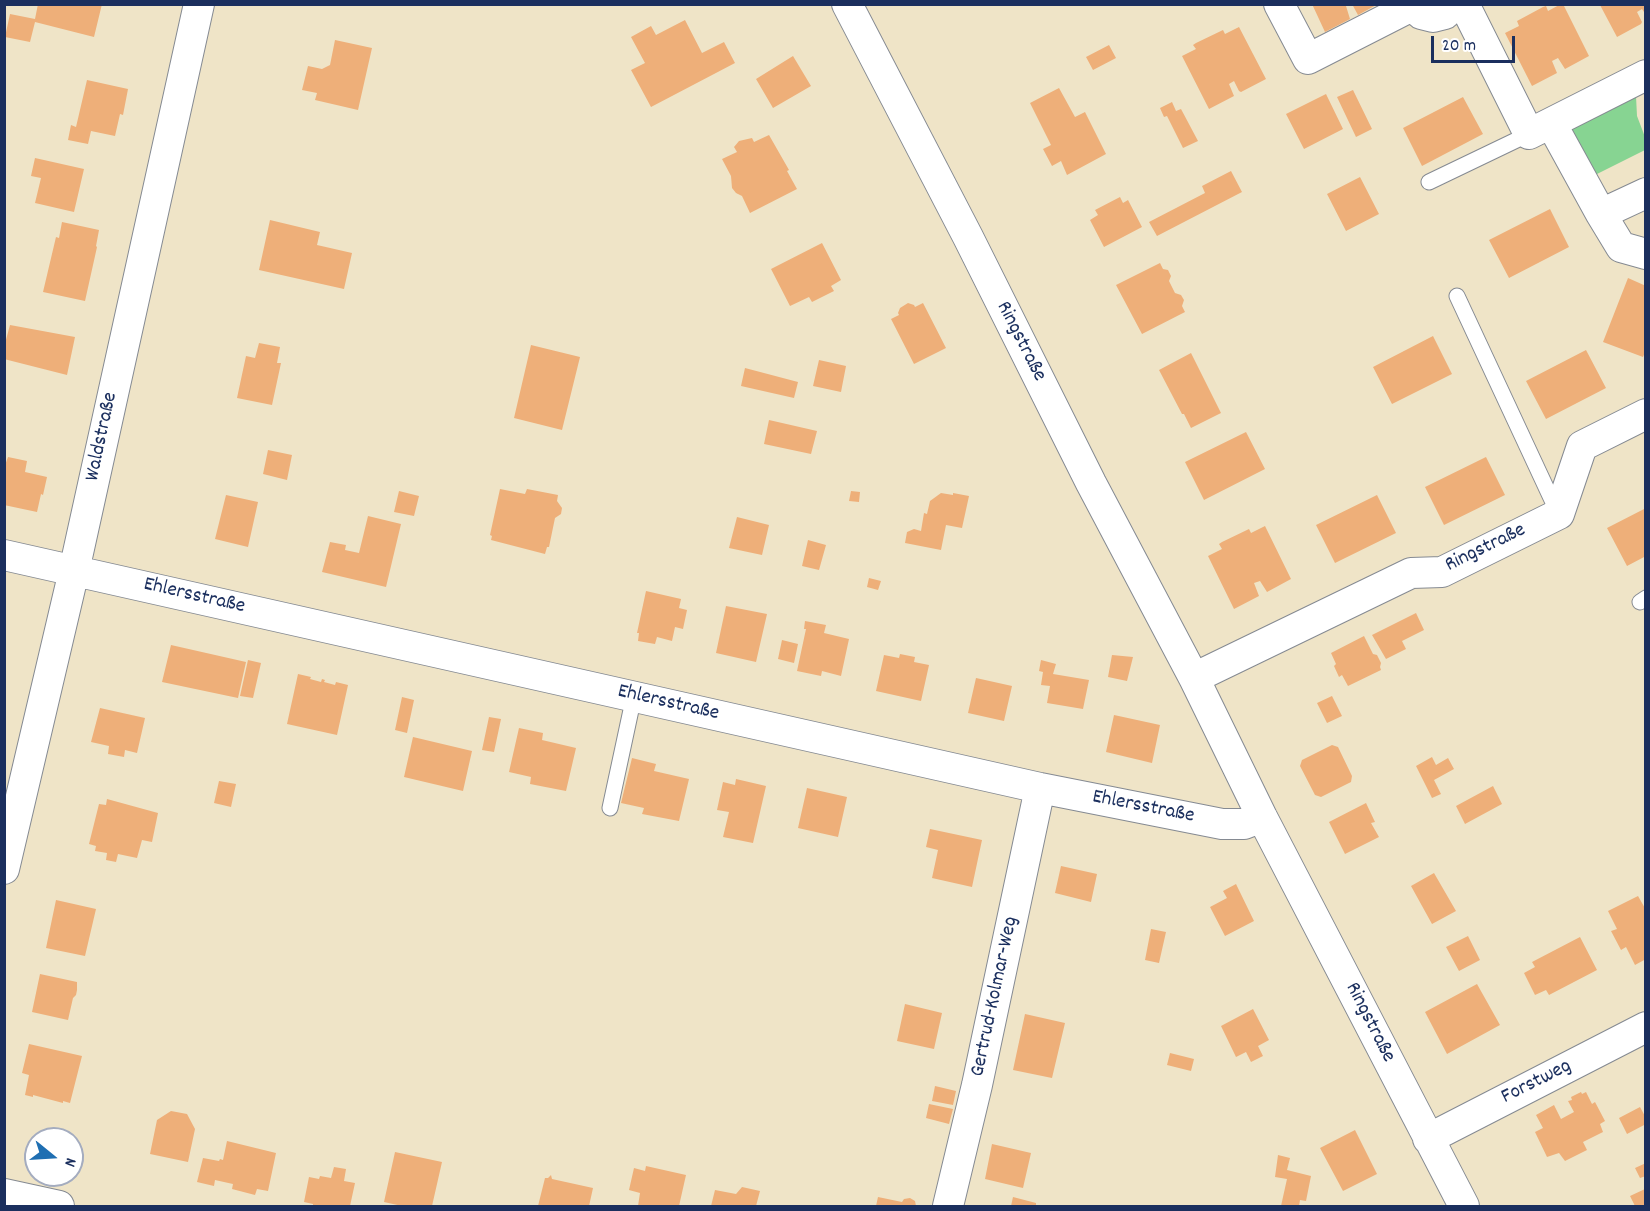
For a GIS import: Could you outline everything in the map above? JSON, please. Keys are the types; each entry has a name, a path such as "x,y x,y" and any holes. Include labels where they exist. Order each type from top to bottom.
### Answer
{"street":[{"name":"Waldstraße","path":"4,869 74,570 199,4"},
{"name":"Ringstraße","path":"847,4 963,227 1091,483 1194,678 1262,817 1464,1206"},
{"path":"1279,4 1308,59 1412,5 1421,14 1433,17 1445,14 1454,4"},
{"path":"1464,4 1540,128 1601,214 1621,247 1646,254"},
{"path":"1540,128 1646,75"},
{"path":"1601,214 1646,193"},
{"path":"1558,514 1582,446 1646,414"},
{"name":"Ringstraße","path":"1194,678 1411,573 1442,572 1558,514"},
{"name":"Ehlersstraße","path":"4,555 1040,788 1222,824 1244,824 1262,817"},
{"name":"Gertrud-Kolmar-Weg","path":"948,1206 977,1085 1040,788"},
{"name":"Forstweg","path":"1428,1139 1646,1027"},
{"path":"4,1194 59,1206"}],"lane":[{"path":"1429,182 1540,128"},
{"path":"1457,296 1558,514"},
{"path":"610,808 634,696"}],"green space":[{"path":"1636,96 1637,116 1645,137 1645,150 1595,175 1572,129"}],"building":[{"path":"38,4 102,4 94,37 35,22 30,42 5,37 10,14 35,19"},
{"path":"1312,4 1349,4 1346,6 1350,19 1325,32"},
{"path":"1352,4 1378,4 1358,15"},
{"path":"1561,4 1589,56 1565,69 1558,58 1552,61 1557,73 1532,86 1505,33 1519,26 1517,21 1543,7 1546,6 1548,11"},
{"path":"1600,5 1646,5 1646,15 1642,9 1637,12 1641,24 1617,37"},
{"path":"685,20 702,53 724,42 735,63 651,107 631,70 645,63 631,37 651,26 656,35"},
{"path":"1239,27 1266,79 1241,92 1234,81 1229,84 1234,96 1209,109 1182,56 1196,49 1193,45 1196,43 1223,30 1225,34"},
{"path":"335,40 372,48 358,110 315,100 317,93 302,90 308,66 322,69 330,65"},
{"path":"1109,45 1116,58 1093,70 1086,57"},
{"path":"793,56 811,86 773,108 756,79"},
{"path":"87,80 128,89 123,115 120,114 115,136 91,131 88,144 68,140 71,125 76,127"},
{"path":"1059,88 1075,117 1085,112 1106,154 1067,175 1061,161 1052,166 1043,149 1051,145 1030,103"},
{"path":"1353,90 1372,129 1356,137 1337,97"},
{"path":"1326,94 1343,129 1304,149 1286,114"},
{"path":"1463,97 1483,134 1422,166 1403,128"},
{"path":"1172,102 1176,111 1181,109 1198,141 1183,148 1167,116 1164,117 1160,108"},
{"path":"769,135 797,189 750,213 742,196 732,188 731,176 722,159 737,152 734,147 739,141 752,138 754,142"},
{"path":"35,158 84,169 74,212 35,203 41,178 31,176"},
{"path":"1231,171 1242,192 1157,236 1149,222 1205,193 1202,186"},
{"path":"1360,177 1379,214 1346,231 1327,194"},
{"path":"1120,197 1123,203 1128,200 1142,227 1104,247 1090,220 1098,215 1095,210"},
{"path":"1550,209 1569,247 1509,278 1489,240"},
{"path":"270,220 320,232 317,245 352,253 344,289 259,270"},
{"path":"62,222 99,230 85,301 43,292 56,237 59,238"},
{"path":"822,243 841,280 831,286 834,291 812,302 809,297 790,306 771,269"},
{"path":"1160,263 1171,276 1169,281 1175,293 1181,295 1184,300 1182,306 1185,312 1142,334 1116,285"},
{"path":"1628,278 1646,286 1646,350 1643,357 1603,342"},
{"path":"908,303 915,307 923,303 946,348 914,364 891,319 899,315 900,308"},
{"path":"10,325 75,337 67,375 4,359 4,347"},
{"path":"1433,336 1452,374 1392,404 1373,367"},
{"path":"259,343 280,347 277,363 281,363 272,405 237,398 246,356 255,358"},
{"path":"531,345 580,357 562,430 514,418"},
{"path":"1586,350 1606,388 1546,419 1526,381"},
{"path":"1191,353 1221,413 1191,428 1159,370"},
{"path":"819,360 846,366 841,392 813,386"},
{"path":"745,368 798,382 794,398 741,386"},
{"path":"769,420 817,431 811,454 764,444"},
{"path":"1246,432 1265,469 1204,500 1185,462"},
{"path":"268,450 292,455 287,480 263,474"},
{"path":"8,457 27,461 25,472 47,477 37,512 4,505 4,468"},
{"path":"1486,457 1505,495 1444,525 1425,487"},
{"path":"500,489 525,494 527,489 558,495 557,501 562,508 561,514 555,518 549,547 545,554 491,540 490,535"},
{"path":"399,491 419,496 414,516 394,512"},
{"path":"851,491 860,492 859,502 849,501"},
{"path":"941,493 969,496 962,528 946,525 941,550 905,543 907,532 914,529 921,531 924,513 927,514 930,501"},
{"path":"226,495 258,502 248,547 215,539"},
{"path":"1377,495 1396,533 1335,563 1316,525"},
{"path":"1646,508 1646,556 1627,566 1607,528"},
{"path":"368,516 401,524 386,587 322,572 330,542 346,545 345,550 359,553"},
{"path":"737,517 769,525 762,555 729,548"},
{"path":"1265,526 1291,579 1267,592 1260,581 1254,583 1259,596 1234,609 1208,556 1222,549 1219,544 1222,542 1249,529 1251,533"},
{"path":"808,540 826,545 819,570 802,566"},
{"path":"869,578 881,581 878,590 867,587"},
{"path":"646,591 681,599 679,608 687,610 683,629 675,627 672,641 657,637 655,644 638,641 639,633 637,633"},
{"path":"726,606 767,614 756,662 716,653"},
{"path":"1416,613 1424,630 1402,641 1406,649 1386,659 1372,635"},
{"path":"805,621 826,625 824,633 849,639 841,676 822,671 821,676 797,671 806,629 804,629"},
{"path":"1364,636 1373,654 1377,655 1381,663 1381,670 1348,686 1342,675 1339,677 1331,653"},
{"path":"782,640 798,644 794,663 778,659"},
{"path":"171,645 246,662 238,698 162,682"},
{"path":"900,654 915,657 914,662 929,665 921,701 876,691 884,655 899,658"},
{"path":"1112,655 1133,657 1127,681 1108,677"},
{"path":"248,660 261,663 253,698 240,696"},
{"path":"1041,660 1056,664 1053,674 1089,680 1083,709 1047,703 1050,686 1041,685 1043,672 1039,671"},
{"path":"298,674 321,682 322,679 325,680 324,682 335,685 336,682 348,685 337,735 287,724"},
{"path":"976,678 1012,686 1004,721 968,713"},
{"path":"1332,696 1342,716 1327,723 1317,703"},
{"path":"402,697 414,700 407,733 395,730"},
{"path":"100,708 145,718 137,753 125,750 124,757 108,754 109,746 91,742"},
{"path":"1114,715 1160,725 1152,763 1106,752"},
{"path":"489,717 501,719 494,752 482,750"},
{"path":"519,728 543,733 542,740 576,748 566,791 530,784 531,777 509,772"},
{"path":"413,737 472,751 463,791 404,777"},
{"path":"1332,745 1338,747 1352,776 1351,782 1321,797 1315,795 1300,766 1302,760"},
{"path":"1432,757 1436,765 1448,758 1454,769 1434,780 1441,794 1432,798 1416,766"},
{"path":"632,758 656,764 654,771 689,779 679,821 642,814 644,808 621,803"},
{"path":"736,779 766,786 753,843 723,837 729,812 717,810 723,782 735,785"},
{"path":"219,781 236,784 231,807 214,803"},
{"path":"1493,786 1502,804 1465,824 1456,806"},
{"path":"807,788 847,797 838,837 798,828"},
{"path":"107,799 158,813 152,842 142,840 137,858 118,854 116,862 106,860 107,853 95,851 96,846 89,844 99,804 106,805"},
{"path":"1366,803 1375,822 1371,823 1379,837 1345,854 1329,822"},
{"path":"930,829 982,840 972,887 932,878 938,850 926,847"},
{"path":"1061,866 1097,874 1091,902 1055,893"},
{"path":"1434,873 1456,911 1432,924 1411,886"},
{"path":"1236,884 1254,921 1225,936 1210,907 1227,898 1223,891"},
{"path":"1638,896 1646,910 1646,959 1635,965 1626,947 1621,950 1611,931 1617,929 1608,911"},
{"path":"56,900 96,909 85,956 46,948"},
{"path":"1151,929 1166,932 1159,963 1145,960"},
{"path":"1468,936 1480,960 1459,971 1446,947"},
{"path":"1580,937 1597,970 1549,995 1546,990 1535,995 1524,973 1535,967 1532,962"},
{"path":"40,974 77,982 76,995 73,998 68,1020 32,1012"},
{"path":"1477,984 1500,1025 1447,1054 1425,1012"},
{"path":"905,1004 942,1013 934,1049 897,1041"},
{"path":"1253,1009 1269,1040 1258,1046 1263,1056 1251,1062 1246,1052 1236,1057 1221,1026"},
{"path":"1025,1014 1065,1023 1052,1078 1013,1070"},
{"path":"29,1044 82,1056 70,1103 25,1095 29,1075 22,1073"},
{"path":"1170,1053 1194,1059 1191,1071 1167,1065"},
{"path":"935,1086 956,1091 953,1105 932,1101"},
{"path":"1581,1092 1582,1094 1586,1092 1592,1104 1595,1102 1605,1121 1600,1124 1603,1132 1583,1142 1587,1150 1565,1161 1559,1153 1547,1157 1535,1132 1543,1128 1536,1115 1554,1105 1561,1119 1574,1112 1568,1101"},
{"path":"929,1104 953,1109 949,1124 926,1118"},
{"path":"1640,1107 1646,1118 1646,1124 1627,1134 1619,1118"},
{"path":"171,1111 187,1114 195,1129 188,1162 150,1154 157,1120"},
{"path":"1355,1130 1377,1174 1343,1191 1320,1148"},
{"path":"227,1141 276,1153 268,1191 257,1189 255,1195 232,1189 233,1184 215,1180 214,1186 197,1182 203,1158 223,1160"},
{"path":"992,1144 1031,1153 1023,1188 985,1179"},
{"path":"395,1152 442,1162 432,1206 402,1206 384,1202"},
{"path":"1278,1155 1290,1158 1287,1170 1311,1176 1306,1201 1300,1200 1299,1206 1281,1206 1287,1179 1275,1177"},
{"path":"1646,1163 1646,1176 1640,1178 1635,1168"},
{"path":"646,1166 686,1175 679,1206 638,1206 640,1193 629,1190 634,1168 645,1171"},
{"path":"334,1167 346,1169 344,1181 355,1183 350,1206 313,1206 313,1204 304,1202 309,1177 331,1178"},
{"path":"551,1175 552,1179 593,1188 589,1206 538,1206 545,1178"},
{"path":"742,1187 760,1191 756,1206 711,1206 715,1190 736,1194"},
{"path":"1645,1189 1646,1206 1635,1206 1630,1196"},
{"path":"878,1197 902,1202 910,1198 915,1201 916,1206 876,1206"},
{"path":"1013,1197 1036,1203 1036,1206 1011,1206"}]}
